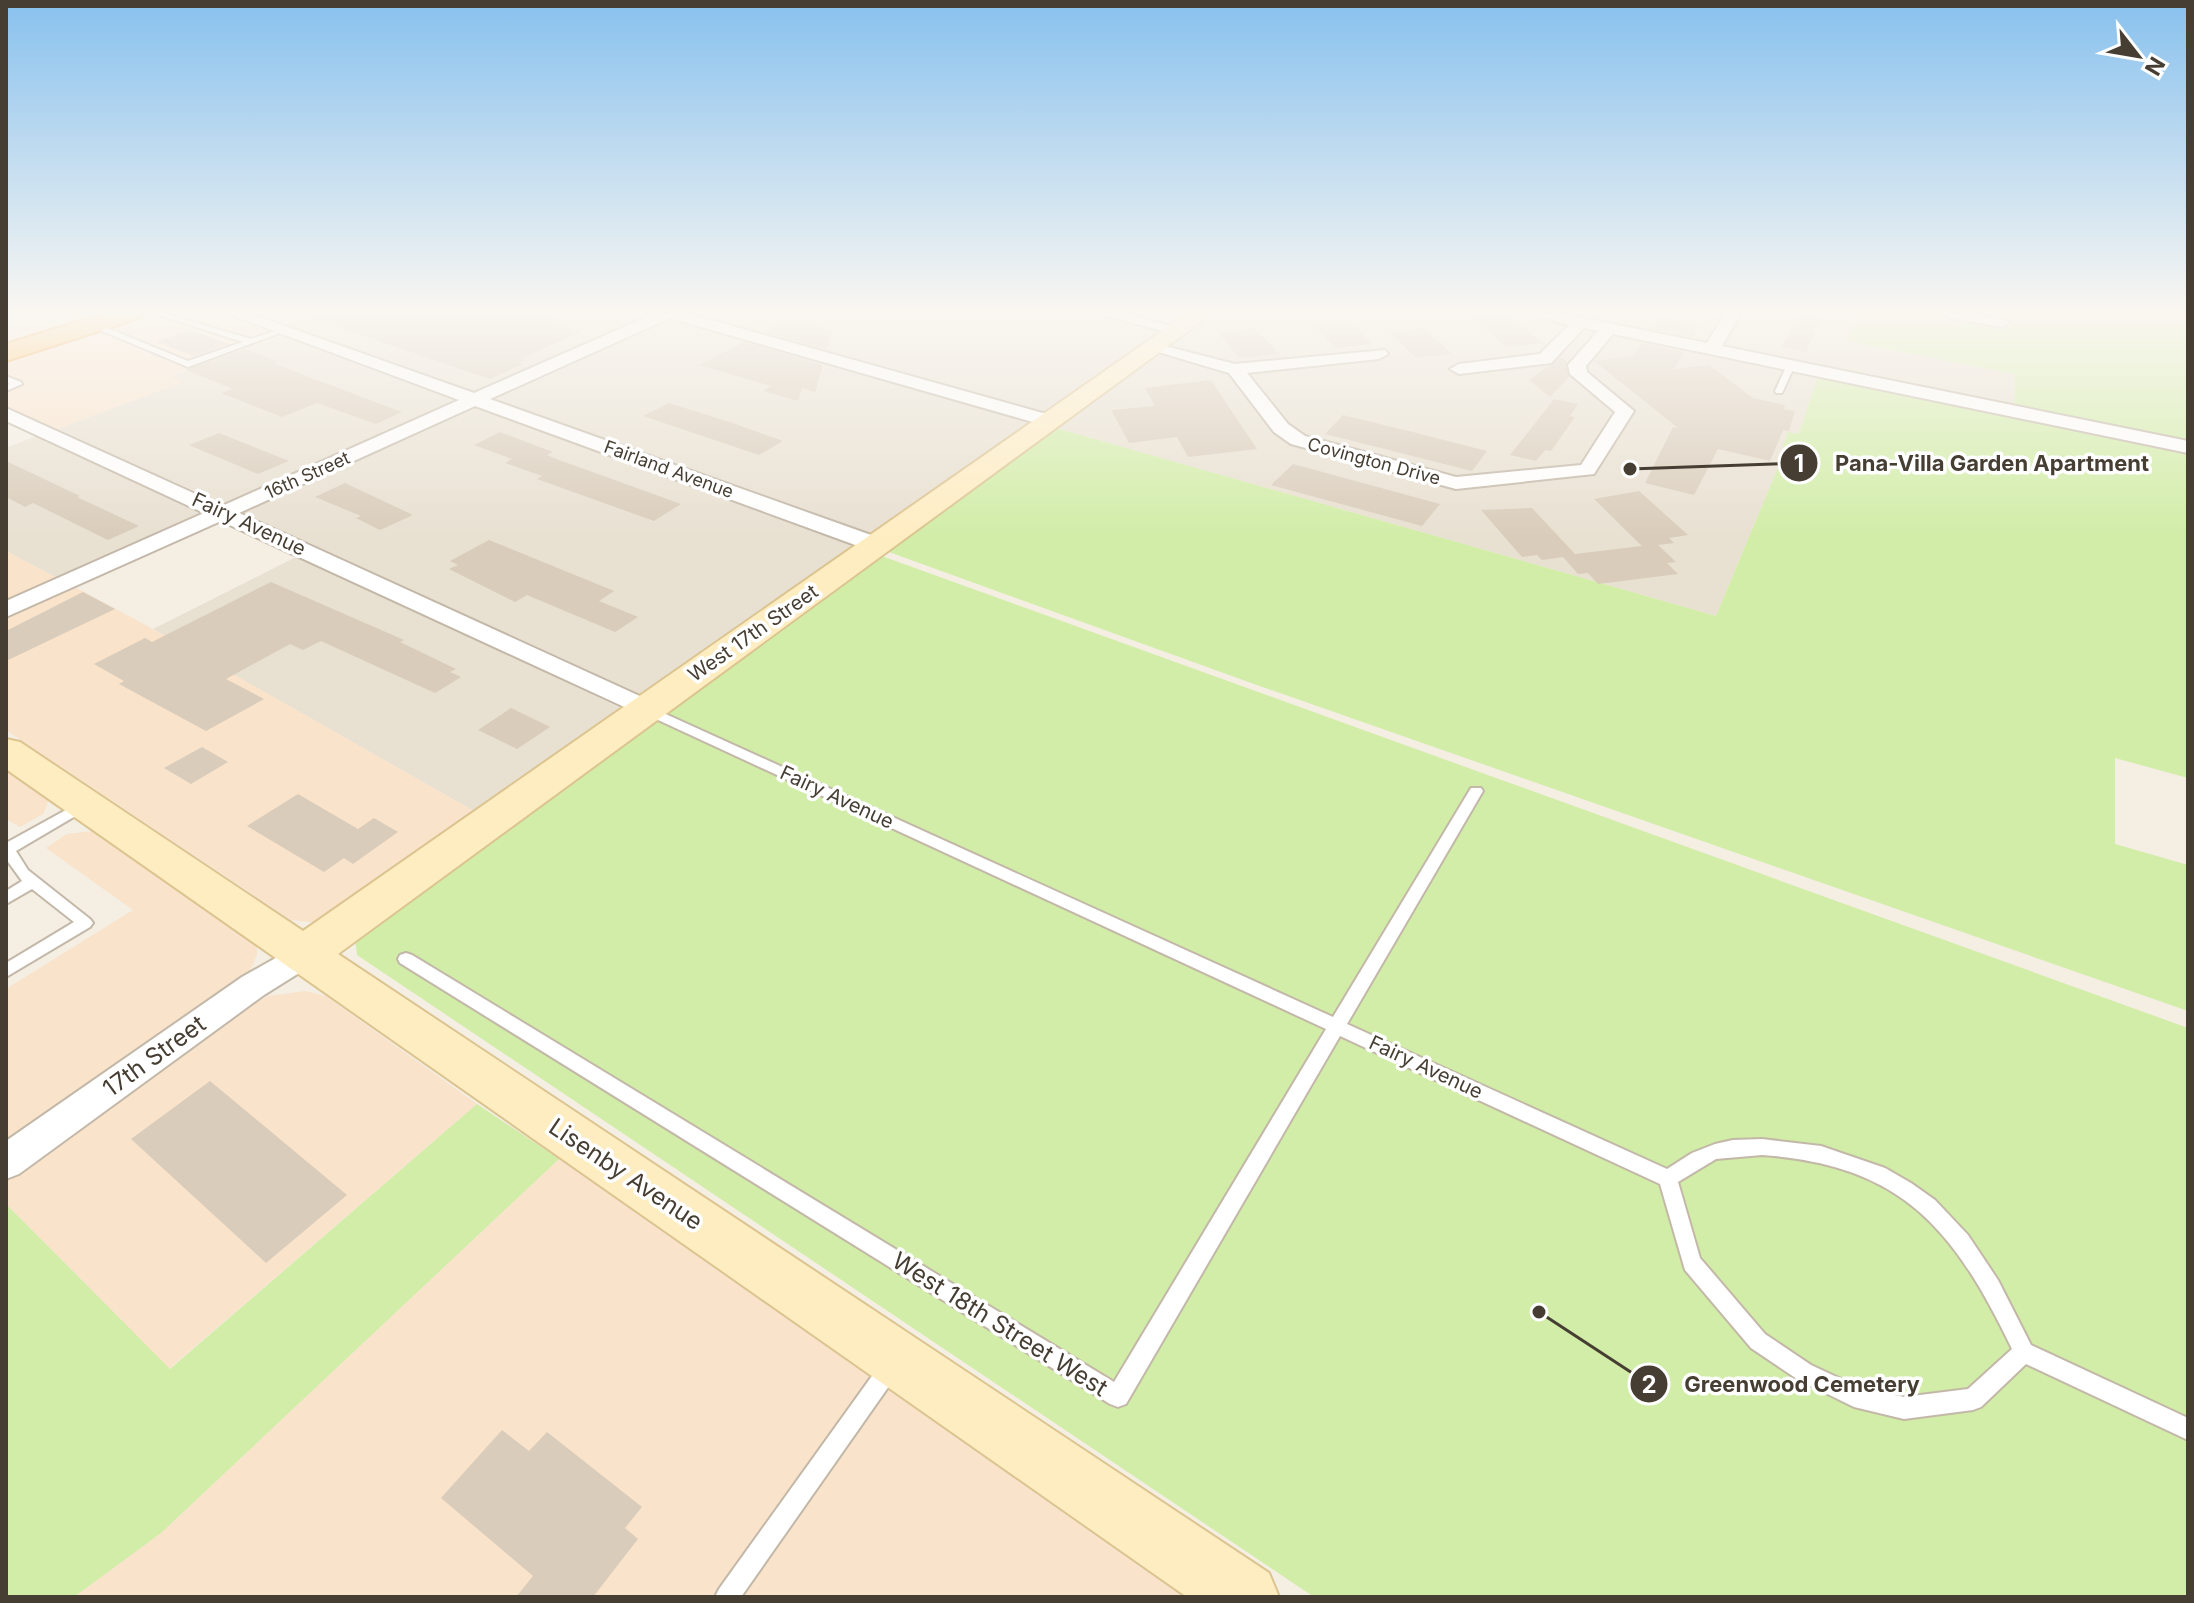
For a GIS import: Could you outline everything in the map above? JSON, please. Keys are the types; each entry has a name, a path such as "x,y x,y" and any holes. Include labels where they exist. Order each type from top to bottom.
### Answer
{"main road":[{"name":"West 17th Street","path":"304,954 1096,388"},
{"name":"Lisenby Avenue","path":"6,751 1245,1597"}],"street":[{"name":"Fairland Avenue","path":"446,388 877,545"},
{"name":"16th Street","path":"6,610 502,388"},
{"path":"933,388 1050,421"},
{"name":"Covington Drive","path":"1250,388 1281,428 1298,440 1456,483 1587,470 1625,411 1596,388"},
{"path":"1901,388 2188,447"},
{"name":"Fairy Avenue","path":"6,414 646,709"},
{"name":"17th Street","path":"6,1162 253,986 304,954"}],"lane":[{"name":"Fairy Avenue","path":"646,709 1668,1179"},
{"name":"West 18th Street West","path":"406,959 1118,1396 1476,791"},
{"path":"6,971 85,923 33,882 6,849 85,805"},
{"path":"6,898 33,882"},
{"path":"2024,1352 1973,1399 1904,1408 1854,1396 1804,1372 1758,1341 1692,1263 1668,1179 1697,1159 1732,1148 1816,1152 1862,1168 1906,1190 1947,1224 1982,1267 2024,1352 2188,1429"},
{"path":"727,1597 897,1359"}],"shaded area":[{"path":"6,388 168,388 55,430 6,407"},
{"path":"167,388 432,388 463,399 227,505 55,430"},
{"path":"463,388 489,388 477,393"},
{"path":"513,388 917,388 1037,422 875,537 490,398"},
{"path":"950,388 1085,388 1047,415"},
{"path":"1108,388 1814,388 1799,434 1787,433 1780,463 1716,616 1053,427"},
{"path":"1916,388 2015,388 2014,408"},
{"path":"476,404 862,546 645,698 240,511"},
{"path":"39,435 207,513 59,579 6,551 6,448"},
{"path":"6,551 59,579 6,603"},
{"path":"298,556 627,711 481,815 153,629"},
{"path":"73,586 481,815 319,923 291,920 6,730 6,616"},
{"path":"6,770 49,800 43,814 20,827 6,819"},
{"path":"94,831 252,940 257,944 257,955 248,975 6,1147 6,989 133,910 46,848 67,834"},
{"path":"305,991 326,996 477,1104 169,1369 6,1204 6,1176 238,1011 269,996"},
{"path":"559,1159 1183,1597 74,1597 161,1533"}],"green space":[{"path":"1814,388 1880,388 2188,451 2188,778 2115,758 2115,844 2188,865 2188,1011 1254,684 889,552 880,553 1053,427 1716,616 1780,463 1787,432 1799,434"},
{"path":"2015,388 2188,388 2188,443 2014,408"},
{"path":"876,554 2188,1028 2188,1597 1314,1597 357,955 355,938"},
{"path":"477,1104 559,1159 161,1533 74,1597 6,1597 6,1204 170,1369"}],"building":[{"path":"230,388 338,388 402,412 376,424 317,403 282,417 221,393 233,389"},
{"path":"768,388 816,388 815,392 802,388 798,401 763,391"},
{"path":"1145,388 1216,388 1257,449 1188,457 1177,437 1129,443 1111,410 1155,406"},
{"path":"1539,388 1559,388 1550,397"},
{"path":"1628,388 1739,388 1753,398 1785,405 1784,409 1795,411 1789,431 1783,430 1770,461 1718,449 1694,495 1645,483 1673,427 1678,428"},
{"path":"1554,399 1578,404 1570,416 1575,417 1551,451 1545,450 1536,461 1510,455"},
{"path":"669,403 783,441 759,455 643,416"},
{"path":"1343,415 1487,451 1472,471 1325,434"},
{"path":"500,432 553,452 547,455 559,460 681,504 654,521 537,479 542,476 505,463 512,459 474,445"},
{"path":"219,433 289,461 258,474 189,445"},
{"path":"6,461 139,526 108,540 33,503 25,507 6,497"},
{"path":"1293,464 1440,504 1422,526 1271,485"},
{"path":"345,483 413,515 380,530 356,518 361,516 315,497"},
{"path":"1639,491 1688,535 1669,538 1674,543 1658,545 1676,562 1667,563 1678,574 1598,584 1588,573 1578,574 1563,557 1542,560 1537,555 1522,557 1481,510 1532,508 1575,554 1642,546 1594,499"},
{"path":"489,540 614,591 599,601 638,617 615,632 527,595 515,602 449,569 458,565 450,561"},
{"path":"271,582 404,640 400,642 456,669 450,672 461,677 435,693 321,641 303,650 290,644 226,679 264,699 206,731 119,684 124,681 94,664 145,638 152,642"},
{"path":"83,592 115,609 6,661 6,631"},
{"path":"511,708 550,727 517,749 478,730"},
{"path":"202,747 228,762 191,784 164,768"},
{"path":"298,794 358,829 374,818 398,832 353,864 344,858 324,872 247,826"},
{"path":"210,1081 347,1195 266,1263 131,1139"},
{"path":"502,1430 529,1451 547,1432 642,1507 625,1528 638,1539 593,1597 516,1597 533,1576 441,1498"}],"place":[{"name":"Pana-Villa Garden Apartment","path":"1630,469"},
{"name":"Greenwood Cemetery","path":"1539,1312"}]}
